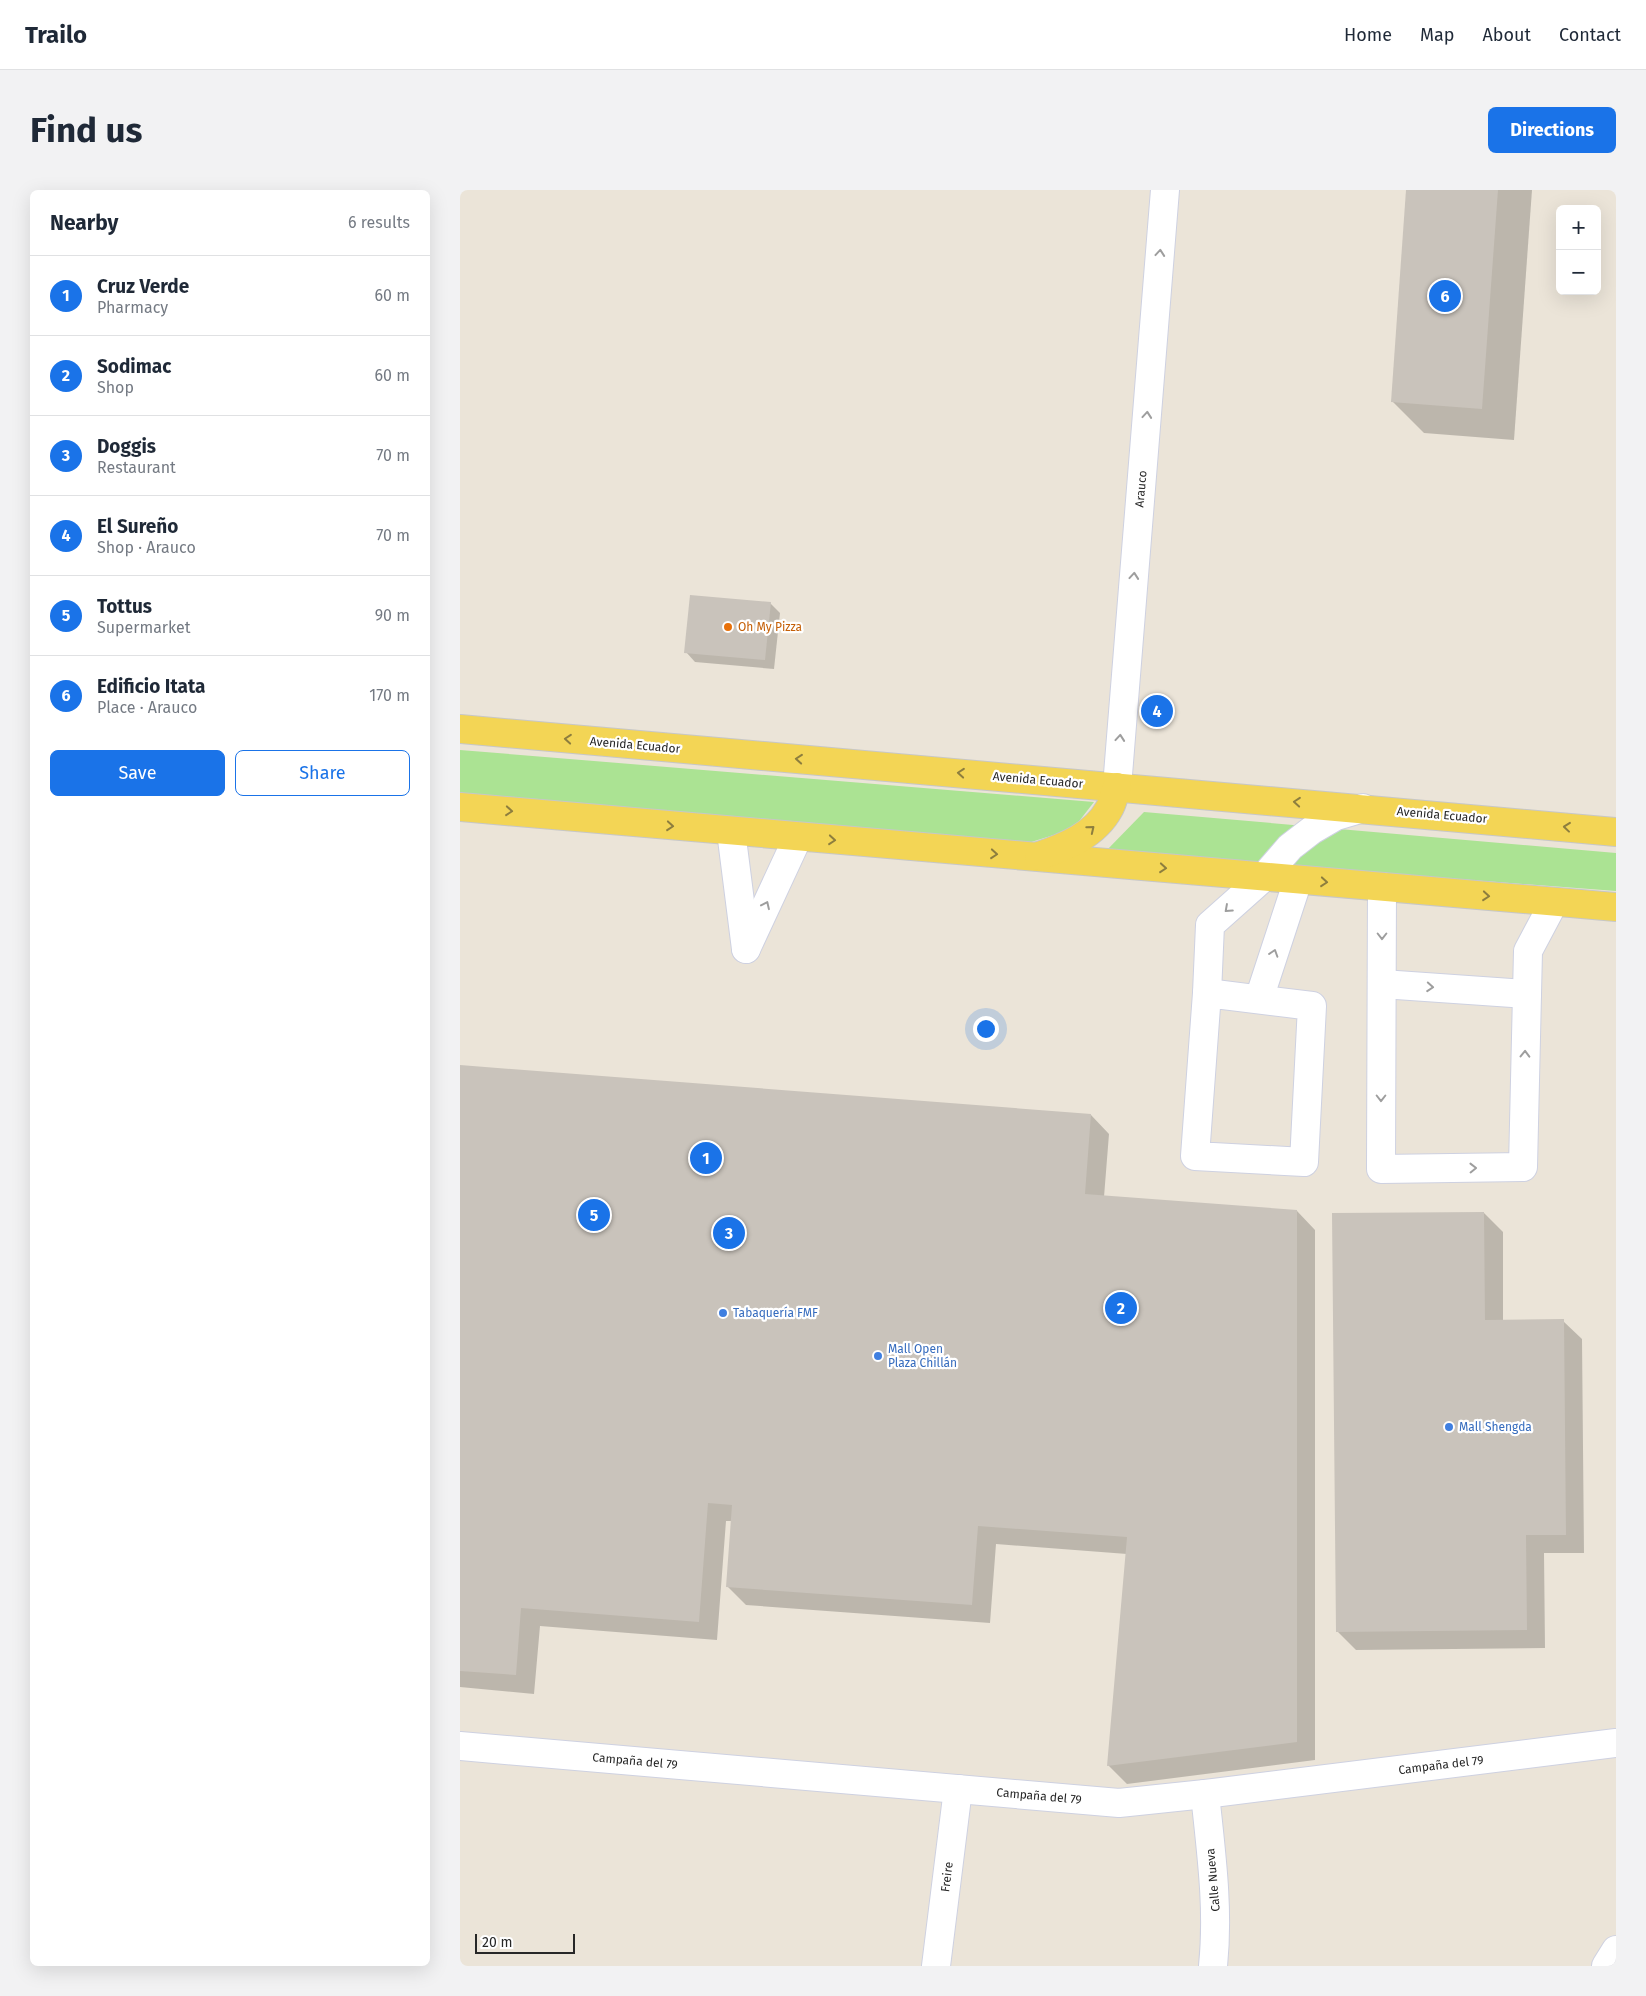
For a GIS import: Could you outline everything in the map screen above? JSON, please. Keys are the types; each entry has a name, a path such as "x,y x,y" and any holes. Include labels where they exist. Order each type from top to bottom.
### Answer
{"main road":[{"name":"Avenida Ecuador","path":"460,729 1616,832"},
{"path":"1033,858 1064,847 1097,825 1110,809 1116,787"},
{"path":"460,807 1616,907"}],"street":[{"name":"Arauco","path":"1116,787 1165,190"},
{"path":"1206,993 1312,1006 1304,1162 1195,1156 1210,925 1264,877 1290,847 1312,830 1336,816 1363,808"},
{"path":"732,831 746,949 798,837"},
{"path":"1259,999 1298,880"},
{"path":"1382,887 1381,1169 1523,1167 1528,951 1554,902"},
{"path":"1382,984 1527,994"},
{"name":"Campaña del 79","path":"460,1746 1119,1803 1616,1743"},
{"name":"Freire","path":"936,1966 958,1789"},
{"name":"Calle Nueva","path":"1205,1794 1216,1891 1213,1966"},
{"path":"1606,1966 1616,1950"}],"green space":[{"path":"460,750 1094,802 1073,829 1028,843 460,801"},
{"path":"1144,812 1616,853 1616,891 1105,852"}],"building":[{"path":"1406,190 1498,190 1482,409 1391,402"},
{"name":"Oh My Pizza","path":"690,595 771,602 765,660 684,653"},
{"name":"Mall Open Plaza Chillán","path":"460,1065 1091,1114 1085,1194 1297,1210 1297,1742 1107,1766 1127,1537 978,1526 972,1605 726,1587 732,1505 708,1503 699,1622 521,1608 516,1675 460,1671"},
{"name":"Mall Shengda","path":"1484,1212 1485,1320 1564,1319 1566,1535 1526,1535 1527,1630 1336,1632 1332,1213"}],"place":[{"name":"Edificio Itata","path":"1445,296"},
{"name":"Oh My Pizza","path":"728,627"},
{"name":"El Sureño","path":"1157,711"},
{"name":"Cruz Verde","path":"706,1158"},
{"name":"Tottus","path":"594,1215"},
{"name":"Doggis","path":"729,1233"},
{"name":"Sodimac","path":"1121,1308"},
{"name":"Tabaquería FMF","path":"723,1313"},
{"name":"Mall Open Plaza Chillán","path":"878,1356"},
{"name":"Mall Shengda","path":"1449,1427"}]}
